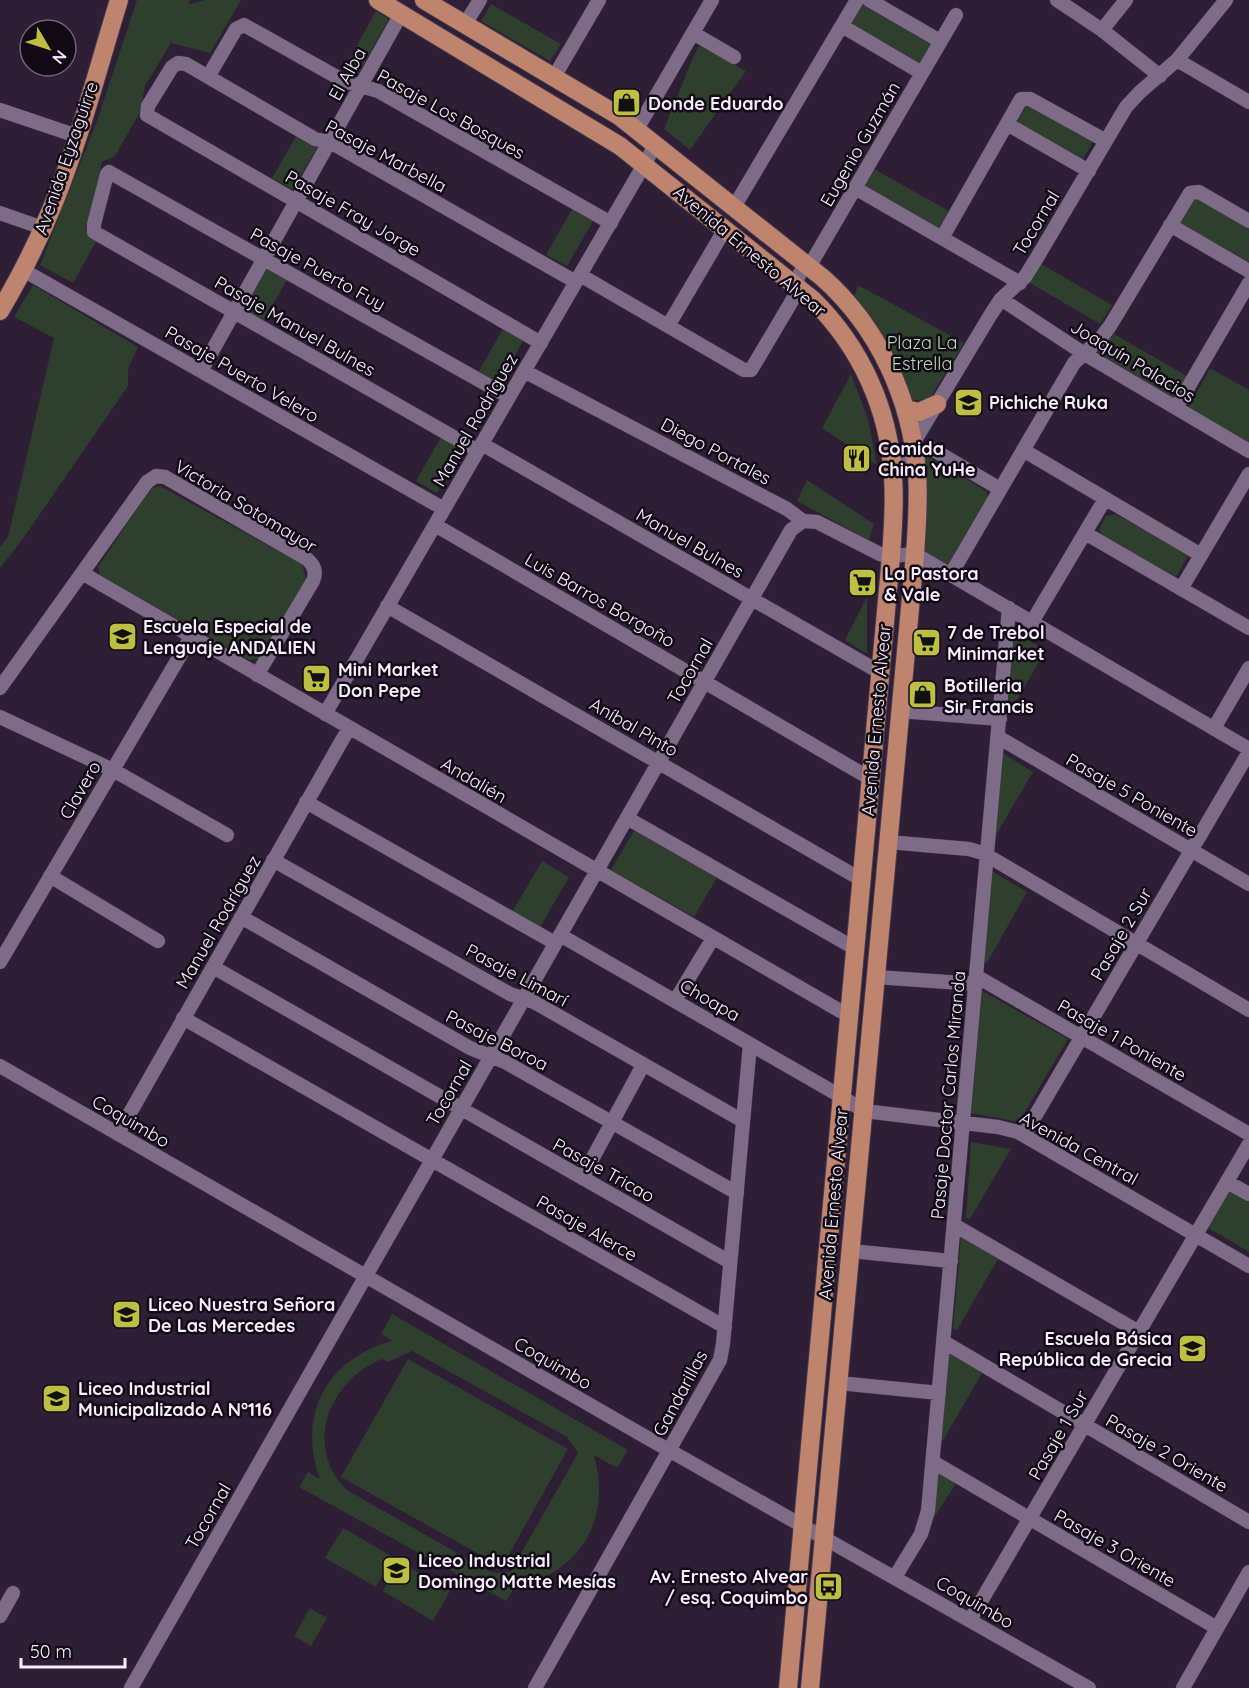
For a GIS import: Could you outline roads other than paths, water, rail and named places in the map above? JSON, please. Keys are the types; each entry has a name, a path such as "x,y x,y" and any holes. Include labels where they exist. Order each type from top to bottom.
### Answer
{"main road":[{"name":"Avenida Eyzaguirre","path":"0,311 43,228 77,136 119,0"},
{"name":"Avenida Ernesto Alvear","path":"378,0 620,146 799,289 837,326 858,357 868,376 882,415 893,477 891,556 788,1688"},
{"name":"Avenida Ernesto Alvear","path":"424,0 619,116 836,291 863,321 886,360 905,409 914,444 918,493 915,554 810,1688"},
{"path":"905,409 920,412 937,404"}],"street":[{"path":"465,24 480,0"},
{"path":"554,77 599,0"},
{"path":"636,129 712,0"},
{"path":"734,207 857,0"},
{"path":"869,0 940,41"},
{"path":"1057,0 1102,30 1160,76"},
{"path":"1102,30 1126,0"},
{"name":"Tocornal","path":"893,477 1001,299 1020,283 1038,256 1133,99 1177,60 1226,0"},
{"name":"El Alba","path":"201,371 402,14"},
{"name":"Eugenio Guzmán","path":"799,289 800,273 809,267 956,15"},
{"name":"Pasaje Los Bosques","path":"208,77 236,29 241,25 246,26 344,81 378,91 611,223"},
{"path":"842,26 922,73"},
{"path":"693,33 734,57"},
{"path":"1177,60 1249,102"},
{"name":"Pasaje Marbella","path":"147,115 148,106 172,67 178,63 186,64 315,139 330,142 749,371 753,368 799,289"},
{"path":"942,237 1006,124 1024,98 1030,99 1106,141"},
{"path":"0,110 77,136"},
{"name":"Pasaje Fray Jorge","path":"147,115 541,343"},
{"path":"1006,124 1089,171"},
{"name":"Manuel Rodríguez","path":"325,714 656,144"},
{"name":"Pasaje Puerto Fuy","path":"94,232 102,189 109,172 509,397"},
{"path":"855,188 1020,283"},
{"path":"951,574 1071,368 1110,326 1188,195 1193,191 1199,192 1249,221"},
{"path":"0,213 43,228"},
{"path":"1170,225 1249,271"},
{"path":"668,326 724,229"},
{"name":"Pasaje Manuel Bulnes","path":"94,232 480,447"},
{"name":"Pasaje Puerto Velero","path":"23,270 444,509"},
{"path":"1176,408 1249,283"},
{"name":"Joaquín Palacios","path":"1001,299 1083,353 1249,451"},
{"name":"Diego Portales","path":"524,371 787,509 803,521 817,522 873,552 891,556"},
{"name":"Manuel Bulnes","path":"480,447 881,674"},
{"path":"932,449 1000,489"},
{"path":"1023,450 1201,555"},
{"path":"1181,589 1249,474"},
{"name":"Victoria Sotomayor","path":"0,688 147,482 156,476 165,477 313,565 315,577 257,675"},
{"path":"1032,622 1105,499"},
{"name":"Tocornal","path":"131,1688 791,530 803,521"},
{"name":"Luis Barros Borgoño","path":"435,525 871,779"},
{"path":"1084,533 1249,628"},
{"path":"891,556 915,554 1249,750"},
{"name":"Andalién","path":"82,573 849,1016"},
{"name":"Aníbal Pinto","path":"387,606 862,880"},
{"name":"Pasaje Doctor Carlos Miranda","path":"895,1577 927,1521 1009,608"},
{"name":"Clavero","path":"0,962 191,637"},
{"path":"1214,728 1249,668"},
{"path":"900,711 1000,719"},
{"path":"0,717 113,770 227,835"},
{"name":"Manuel Rodríguez","path":"118,1134 349,728"},
{"name":"Pasaje 5 Poniente","path":"998,737 1249,884"},
{"name":"Pasaje 2 Sur","path":"1024,1135 1249,750"},
{"name":"Choapa","path":"306,802 675,1001 842,1097"},
{"path":"627,818 856,949"},
{"path":"888,842 969,849 987,855 1249,1010"},
{"name":"Pasaje Limarí","path":"273,860 510,994 534,1002 743,1121"},
{"path":"50,876 158,941"},
{"name":"Pasaje Boroa","path":"241,917 470,1048 505,1062 737,1193"},
{"path":"675,1001 713,938"},
{"name":"Pasaje Tricao","path":"213,967 730,1262"},
{"name":"Pasaje 1 Poniente","path":"876,977 976,980 1249,1134"},
{"name":"Pasaje Alerce","path":"183,1018 724,1327"},
{"name":"Gandarillas","path":"535,1688 717,1368 722,1352 750,1044"},
{"path":"582,1178 643,1065"},
{"name":"Coquimbo","path":"0,1066 1089,1688"},
{"name":"Avenida Central","path":"842,1097 864,1111 1005,1128 1024,1135 1249,1266"},
{"name":"Pasaje 1 Sur","path":"970,1620 1249,1144"},
{"path":"1227,1182 1249,1194"},
{"path":"954,1225 1139,1332"},
{"path":"851,1251 951,1261"},
{"name":"Pasaje 2 Oriente","path":"944,1342 1249,1522"},
{"path":"839,1383 939,1392"},
{"name":"Pasaje 3 Oriente","path":"933,1462 1217,1628"},
{"path":"1183,1688 1249,1572"},
{"path":"0,1616 13,1593"}],"place":[{"name":"Donde Eduardo","path":"627,103"},
{"name":"Pichiche Ruka","path":"968,402"},
{"name":"Comida China YuHe","path":"857,458"},
{"name":"La Pastora & Vale","path":"863,583"},
{"name":"Escuela Especial de Lenguaje ANDALIEN","path":"122,636"},
{"name":"7 de Trebol Minimarket","path":"926,642"},
{"name":"Mini Market Don Pepe","path":"317,679"},
{"name":"Botilleria Sir Francis","path":"923,695"},
{"name":"Liceo Nuestra Señora De Las Mercedes","path":"127,1314"},
{"name":"Escuela Básica República de Grecia","path":"1193,1348"},
{"name":"Liceo Industrial Municipalizado A N°116","path":"57,1398"},
{"name":"Liceo Industrial Domingo Matte Mesías","path":"397,1570"},
{"name":"Av. Ernesto Alvear / esq. Coquimbo","path":"829,1586"}],"park label":[{"name":"Plaza La Estrella","path":"922,352"}]}
